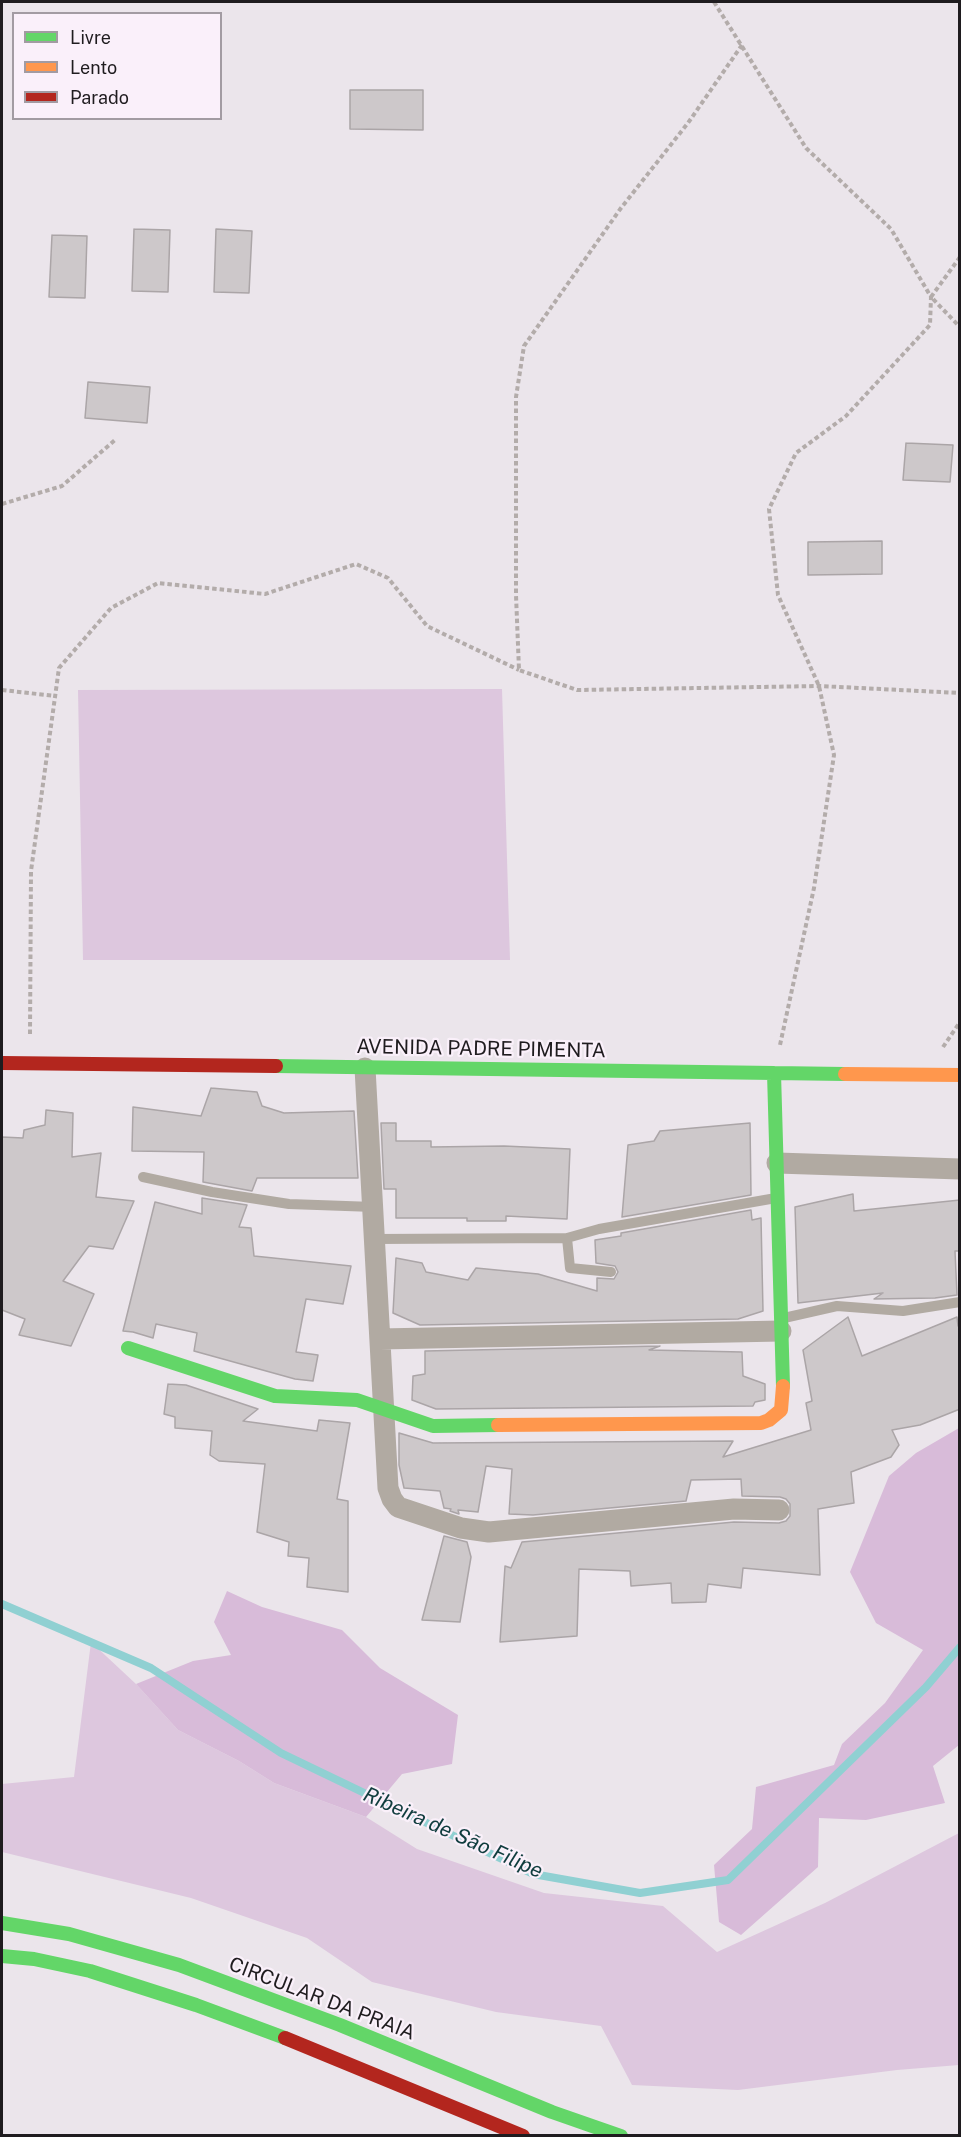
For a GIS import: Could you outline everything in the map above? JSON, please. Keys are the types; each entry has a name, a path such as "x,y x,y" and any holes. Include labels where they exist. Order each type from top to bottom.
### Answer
{"main road":[{"name":"AVENIDA PADRE PIMENTA","path":"2,1063 960,1075"},
{"path":"128,1348 275,1396 357,1400 432,1426 761,1423 777,1416 781,1410 783,1398 774,1073"},
{"name":"CIRCULAR DA PRAIA","path":"2,1923 69,1934 179,1965 340,2025 552,2112 621,2136"},
{"path":"2,1956 34,1959 90,1971 185,2001 281,2037 523,2136"}],"street":[{"path":"365,1068 388,1488 398,1507 461,1528 489,1532 734,1509 779,1510"},
{"path":"777,1163 960,1169"},
{"path":"380,1339 781,1325"}],"lane":[{"path":"143,1177 212,1192 289,1204 374,1207"},
{"path":"375,1239 567,1238 599,1229 778,1197"},
{"path":"567,1238 570,1268 611,1272"},
{"path":"781,1325 837,1306 903,1311 960,1302"}],"path":[{"path":"714,2 806,148 891,228 932,297 960,327"},
{"path":"519,670 516,595 516,397 525,346 621,208 688,123 742,45"},
{"path":"774,1073 814,888 834,755 819,686 778,595 769,509 796,453 846,416 930,325 932,297 960,257"},
{"path":"2,504 62,486 115,440"},
{"path":"30,1063 31,871 59,668 111,608 159,583 265,594 356,564 388,578 427,626 519,670 577,690 819,686 960,693"},
{"path":"2,690 55,696"}],"shaded area":[{"path":"502,689 510,960 83,960 78,690"},
{"path":"959,1428 959,1745 933,1766 945,1803 866,1820 819,1818 818,1867 741,1935 719,1922 714,1865 752,1829 756,1787 834,1765 842,1744 885,1703 923,1650 876,1623 850,1572 889,1476 916,1453"},
{"path":"227,1591 262,1607 342,1630 380,1668 458,1715 452,1764 402,1774 366,1817 274,1783 239,1761 178,1730 136,1684 193,1661 231,1655 214,1622"},
{"path":"91,1642 136,1684 178,1730 239,1761 274,1783 366,1817 417,1849 544,1893 663,1906 717,1952 825,1903 959,1833 959,2065 897,2070 738,2090 632,2085 601,2026 496,2012 372,1982 307,1938 191,1898 2,1852 2,1784 74,1777"}],"building":[{"path":"350,90 423,90 423,130 350,129"},
{"path":"134,229 170,230 168,292 132,291"},
{"path":"216,229 252,231 249,293 214,292"},
{"path":"52,235 87,236 85,298 49,297"},
{"path":"88,382 150,387 147,423 85,418"},
{"path":"906,443 953,445 950,482 903,480"},
{"path":"882,541 882,574 808,575 808,542"},
{"path":"211,1088 257,1092 262,1106 284,1113 354,1111 358,1178 257,1178 252,1191 203,1182 204,1152 132,1151 133,1107 201,1116"},
{"path":"46,1110 73,1113 72,1157 101,1153 96,1197 134,1201 113,1249 89,1246 63,1281 94,1294 71,1346 19,1335 25,1319 2,1310 2,1137 23,1138 24,1130 45,1125"},
{"path":"381,1123 396,1123 396,1141 431,1141 431,1147 504,1146 570,1149 567,1219 506,1216 506,1221 467,1221 467,1218 396,1218 396,1189 384,1189"},
{"path":"750,1123 751,1195 622,1217 628,1145 654,1141 660,1131"},
{"path":"853,1194 854,1211 960,1200 960,1251 955,1251 957,1295 935,1298 874,1299 883,1293 798,1303 795,1207"},
{"path":"202,1198 247,1205 239,1227 251,1228 254,1256 351,1266 343,1304 306,1299 296,1352 318,1355 313,1381 295,1379 194,1351 197,1333 156,1324 153,1338 123,1331 155,1202 202,1214"},
{"path":"751,1210 752,1220 761,1218 763,1311 738,1319 420,1325 393,1313 396,1258 422,1263 426,1272 468,1280 476,1268 538,1274 597,1291 597,1278 614,1279 618,1272 615,1266 596,1263 595,1240 621,1236 621,1233"},
{"path":"848,1317 862,1356 957,1317 958,1326 960,1326 960,1409 920,1425 892,1430 899,1445 891,1457 851,1472 854,1503 818,1509 820,1575 743,1568 741,1588 708,1584 706,1602 672,1603 671,1583 631,1586 630,1571 579,1569 577,1636 500,1642 505,1566 511,1568 522,1542 734,1522 779,1523 786,1521 790,1516 790,1504 786,1499 780,1497 742,1496 741,1479 691,1480 686,1501 533,1515 509,1514 512,1469 486,1466 478,1512 458,1510 459,1514 444,1508 440,1491 404,1488 399,1465 399,1433 433,1443 733,1441 723,1457 811,1430 806,1403 812,1401 803,1350"},
{"path":"660,1346 649,1350 742,1352 743,1376 765,1384 765,1400 755,1402 753,1406 436,1409 412,1400 413,1376 425,1374 425,1351"},
{"path":"168,1384 186,1385 258,1409 243,1421 317,1431 319,1420 350,1423 337,1499 348,1501 348,1592 307,1587 309,1558 288,1556 289,1542 257,1532 265,1464 219,1461 210,1455 212,1431 175,1428 175,1417 164,1414"},
{"path":"444,1536 467,1542 471,1557 460,1622 422,1620"}],"waterway":[{"name":"Ribeira de São Filipe","path":"2,1604 151,1668 281,1753 533,1874 640,1893 728,1880 926,1687 960,1647"}],"traffic: fast":[{"path":"276,1066 845,1074"},
{"path":"774,1073 783,1386"},
{"path":"128,1348 275,1396 357,1400 433,1426 498,1425"},
{"path":"2,1923 69,1934 179,1965 340,2025 552,2112 621,2136"},
{"path":"2,1956 34,1959 90,1971 196,2005 285,2038"}],"traffic: slow":[{"path":"845,1074 960,1075"},
{"path":"498,1425 761,1423 769,1420 781,1410 783,1386"}],"traffic: jam":[{"path":"2,1063 276,1066"},
{"path":"285,2038 523,2136"}]}
